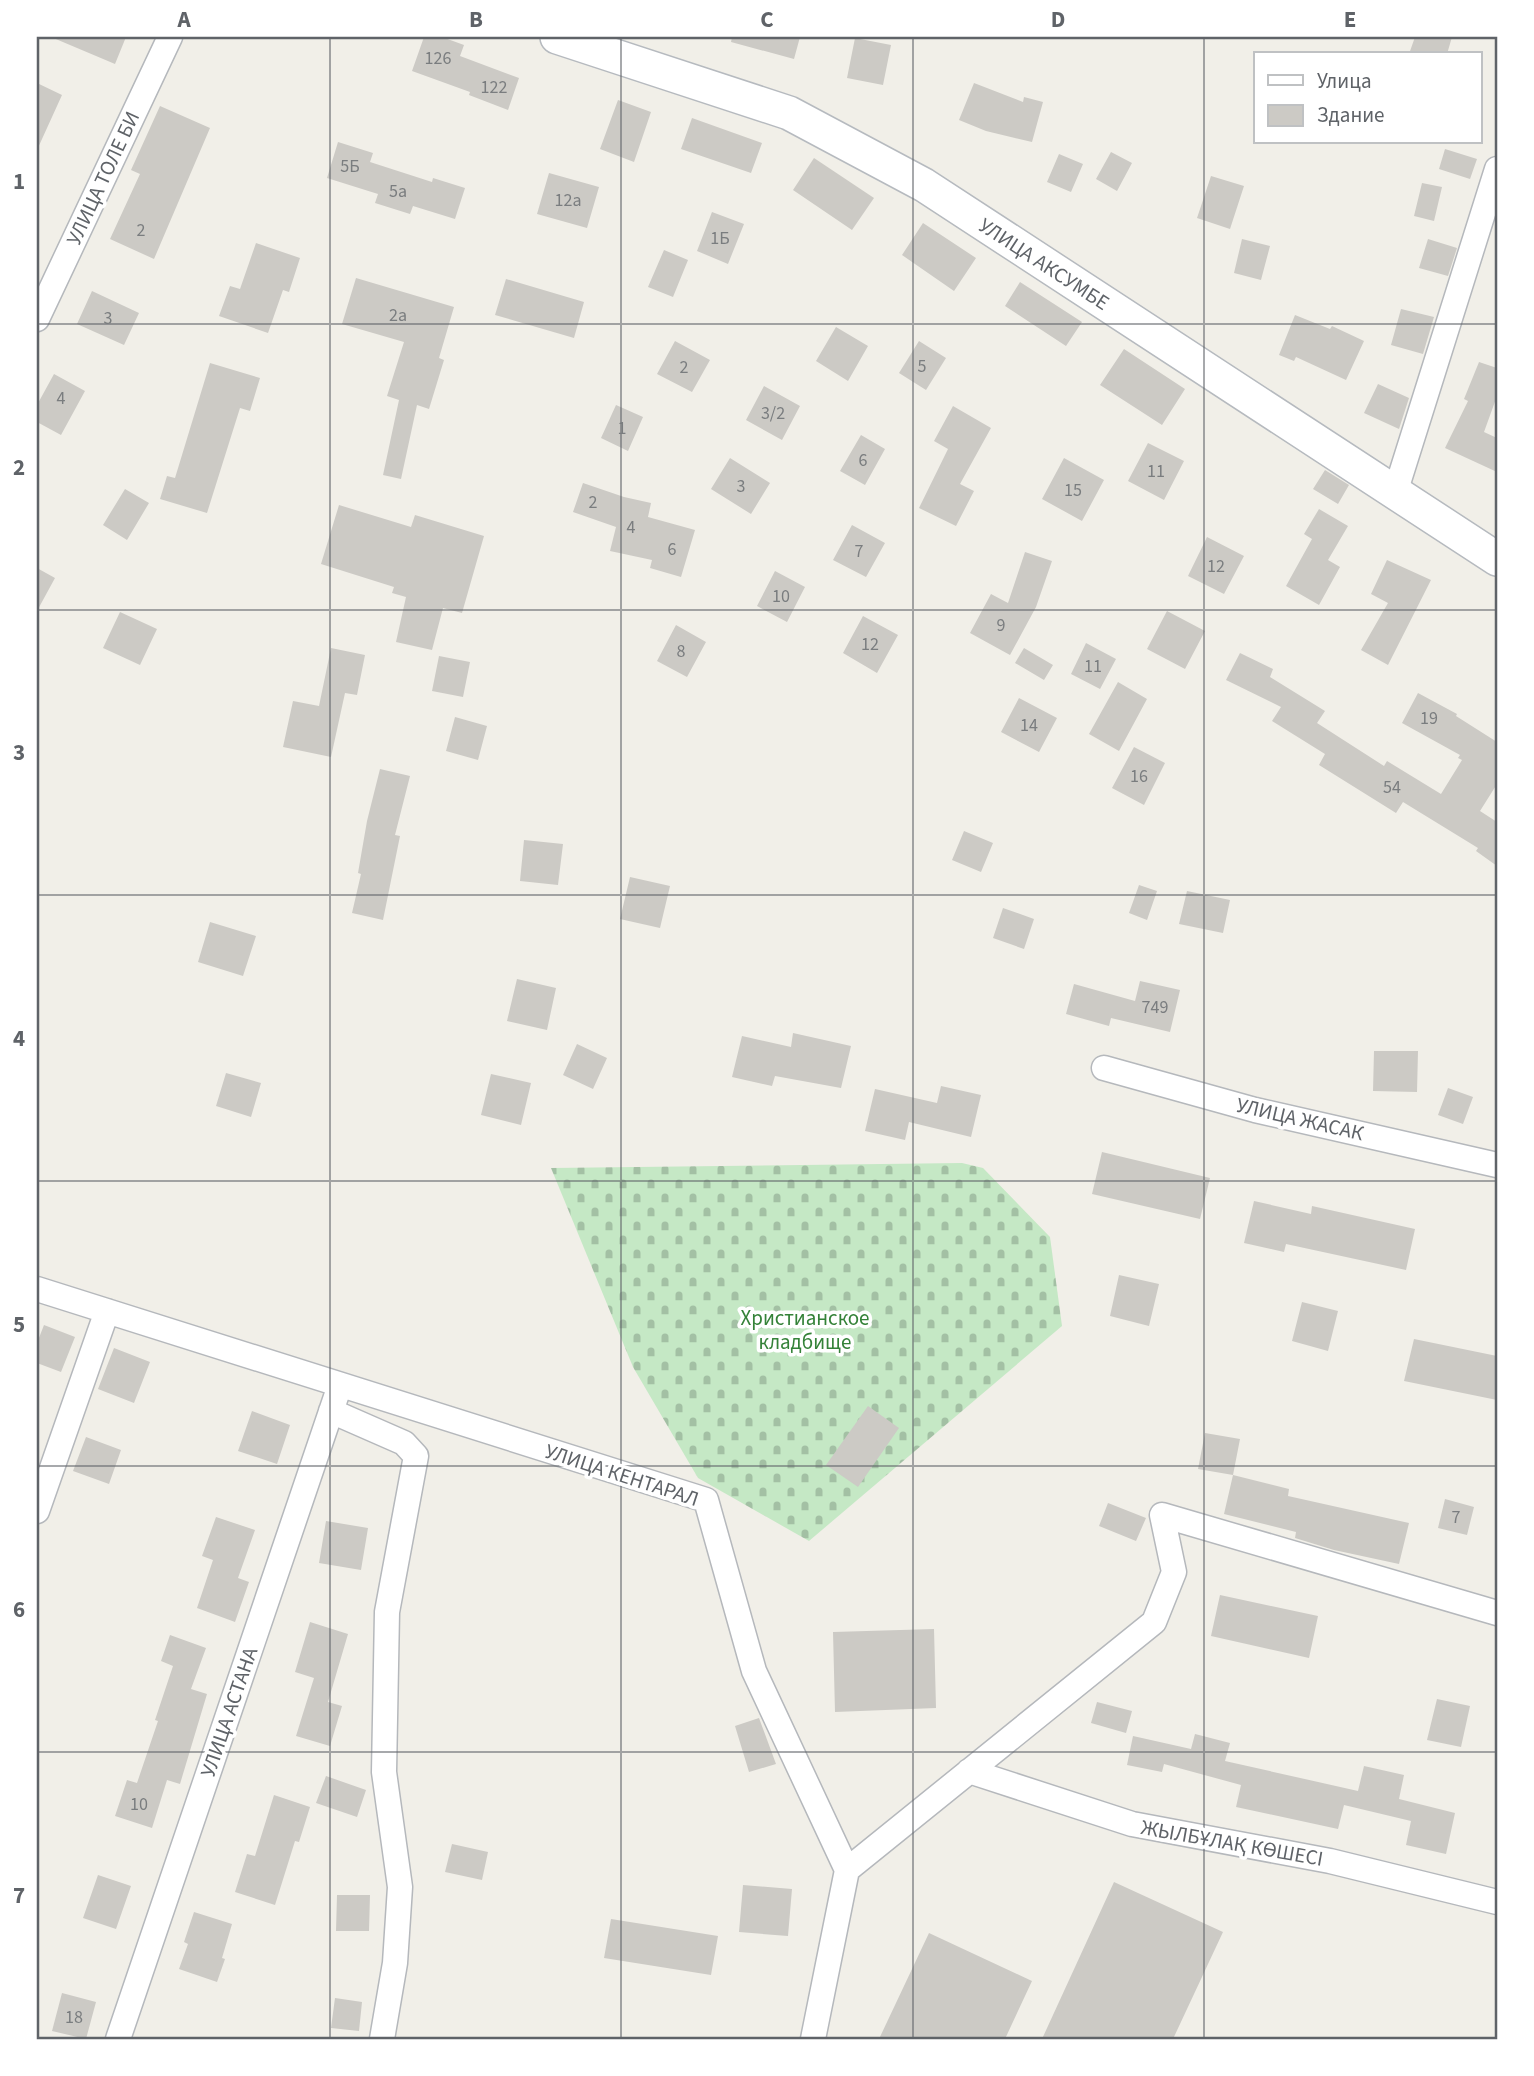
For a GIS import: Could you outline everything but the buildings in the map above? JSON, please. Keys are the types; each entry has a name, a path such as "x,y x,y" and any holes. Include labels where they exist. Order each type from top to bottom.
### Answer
{"main road":[{"name":"УЛИЦА АКСУМБЕ","path":"557,37 623,47 789,113 924,185 1497,559"}],"street":[{"name":"УЛИЦА ТОЛЕ БИ","path":"37,319 170,37"},
{"path":"1395,493 1497,169"},
{"name":"УЛИЦА ЖАСАК","path":"1104,1068 1255,1110 1497,1165"},
{"name":"УЛИЦА КЕНТАРАЛ","path":"37,1289 706,1500 754,1671 847,1870"},
{"path":"37,1511 107,1311"},
{"name":"УЛИЦА АСТАНА","path":"118,2039 340,1385"},
{"path":"331,1411 404,1443 416,1456 387,1612 384,1772 400,1887 395,1963 382,2039"},
{"path":"813,2039 847,1870 1154,1622 1174,1572 1162,1515 1497,1613"},
{"name":"ЖЫЛБҰЛАҚ КӨШЕСІ","path":"970,1771 1132,1824 1330,1861 1497,1902"}],"green space":[{"name":"Христианское кладбище","path":"962,1163 983,1168 1050,1237 1062,1326 809,1541 698,1478 633,1367 551,1168"}]}
